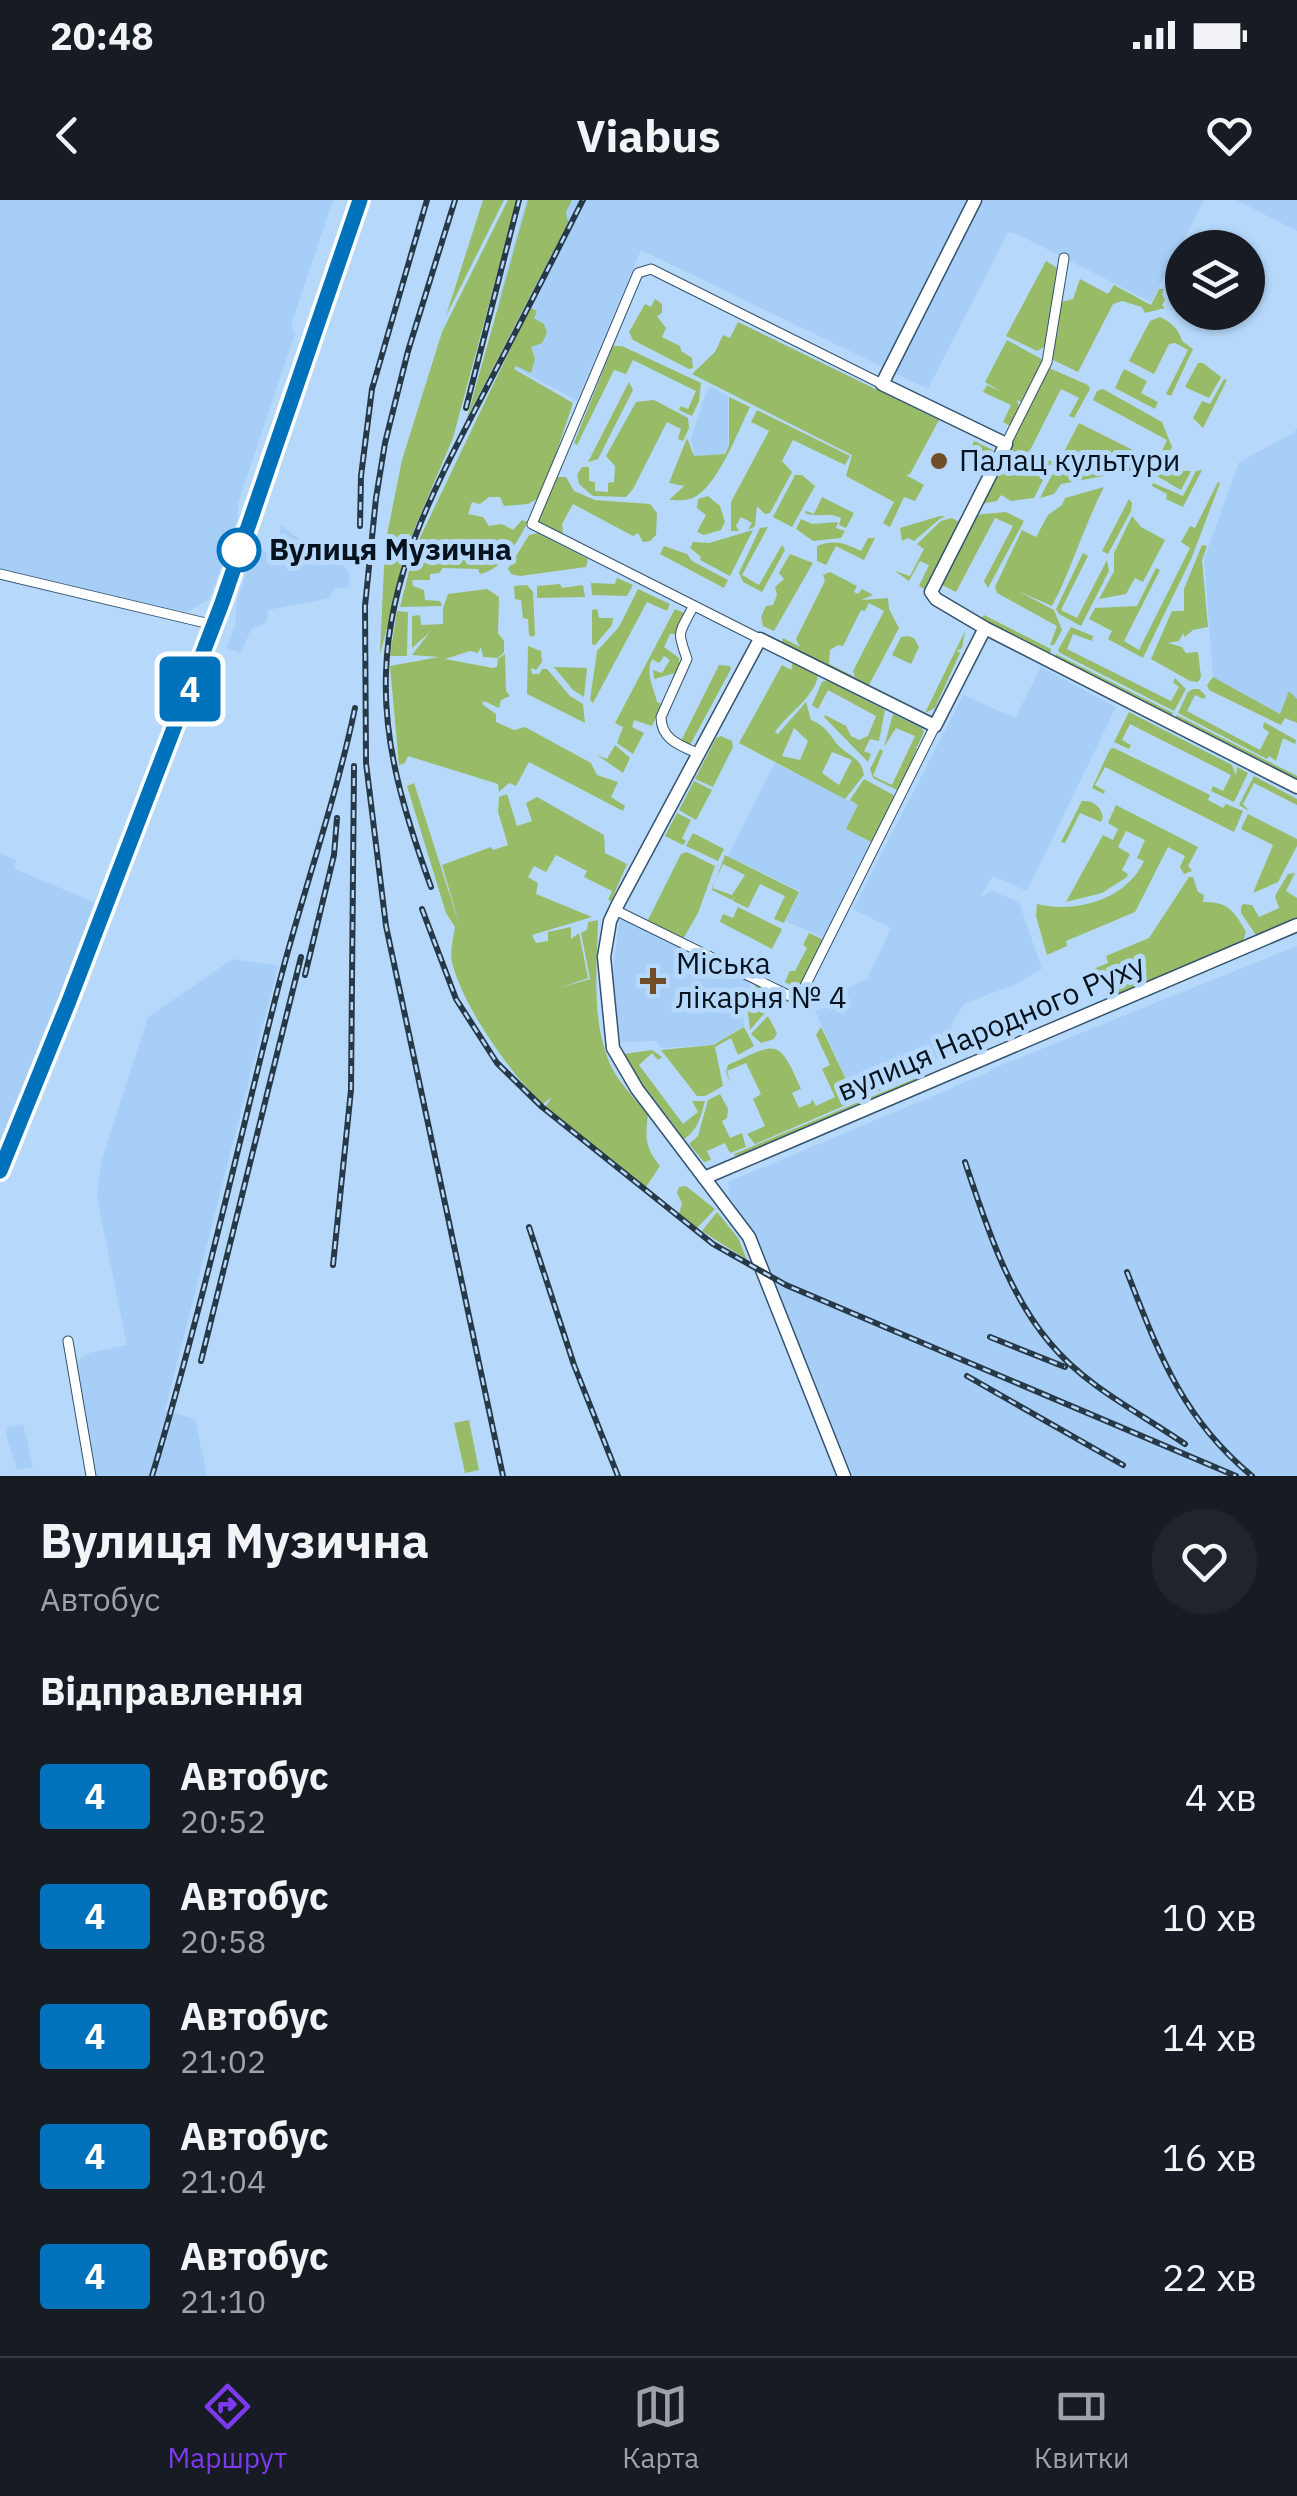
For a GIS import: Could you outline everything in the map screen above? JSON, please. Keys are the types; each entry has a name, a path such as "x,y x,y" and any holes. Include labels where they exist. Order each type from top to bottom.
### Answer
{"main road":[{"path":"0,1171 214,625 360,200"}],"street":[{"path":"882,384 975,200"},
{"path":"1064,258 1046,362 931,592 936,599 985,628 1297,787"},
{"path":"935,726 532,524 638,273 651,270 1006,444"},
{"path":"0,574 214,625"},
{"path":"693,607 678,635 687,659 661,717 661,726 666,736 696,754"},
{"path":"615,910 798,1000 985,628"},
{"path":"760,639 615,910 604,957 613,1048 638,1089 749,1237 844,1476"},
{"name":"вулиця Народного Руху","path":"704,1178 1297,925"},
{"path":"68,1342 91,1476"}],"shaded area":[{"path":"0,200 333,200 291,325 295,334 238,503 238,518 209,600 186,612 0,570"},
{"path":"526,200 1204,200 1188,230 1165,230 1165,275 1151,302 1008,232 928,389 641,250 577,401 516,368 535,318 498,302"},
{"path":"1236,200 1297,200 1297,231"},
{"path":"712,387 728,396 728,445 724,454 694,456 691,438 707,390"},
{"path":"1297,428 1297,699 1290,692 1281,714 1213,677 1204,559 1239,462"},
{"path":"281,525 320,555 340,560 350,574 349,587 334,589 330,598 268,610 266,623 251,629 241,653 226,648 256,544 271,553 277,548"},
{"path":"1041,667 1116,707 1027,891 993,876 981,896 992,891 1019,902 1042,969 1014,985 965,1003 952,1023 955,1051 855,1098 815,1011 830,1006 836,993 867,979 891,928 853,909 963,695 1015,718"},
{"path":"775,763 858,805 893,804 853,874 854,880 824,938 786,921 800,891 728,856"},
{"path":"0,853 16,860 14,869 99,904 0,1148"},
{"path":"620,918 748,981 750,986 742,1003 744,1026 712,1045 661,1048 655,1041 621,1042 611,982"},
{"path":"1297,946 1297,1476 853,1476 759,1243 729,1196 728,1182 994,1068"},
{"path":"233,959 278,966 165,1410 195,1419 207,1476 97,1476 75,1363 89,1353 127,1345 97,1198 101,1162 148,1017"},
{"path":"23,1424 33,1467 17,1470 6,1434 8,1427"}],"green space":[{"path":"483,200 504,200 446,316"},
{"path":"508,200 517,200 453,438 413,532 380,654 385,545 402,460 442,332"},
{"path":"528,200 572,200 566,212 568,223 467,418"},
{"path":"1046,261 1057,268 1057,291 1044,347 1037,351 1006,336"},
{"path":"1080,279 1108,294 1114,285 1151,305 1159,289 1164,289 1165,308 1145,313 1142,307 1122,301 1113,304 1078,372 1051,359 1061,302 1073,299"},
{"path":"655,299 662,304 662,313 657,316 666,328 662,337 692,358 693,368 633,340 629,332 645,304 651,307"},
{"path":"530,308 537,311 534,318 544,324 547,333 542,343 531,347 535,359 531,373 516,366 514,369 573,403 542,496 528,504 504,506 500,497 489,497 480,504 472,502 468,514 483,517 489,526 502,524 513,530 522,520 528,522 514,546 496,567 480,574 478,569 443,568 430,574 430,580 412,580 413,586 424,590 425,600 440,601 442,606 400,607 415,548"},
{"path":"1165,320 1165,330 1177,330 1182,341 1193,349 1171,396 1166,394 1188,350 1169,344 1154,374 1129,361 1150,321"},
{"path":"738,322 939,420 906,475 924,485 915,501 904,497 890,527 883,523 894,502 846,476 852,455 692,374 715,352 723,335 730,338"},
{"path":"1007,340 1047,362 1026,404 1017,400 1020,409 1011,427 1003,422 1011,405 983,392 987,385 1002,392 985,382"},
{"path":"613,346 622,346 701,383 692,416 679,410 681,406 688,409 696,391 633,360 626,374 614,370 577,445 574,443"},
{"path":"1198,363 1221,377 1209,398 1185,387"},
{"path":"1049,368 1090,389 1074,418 1069,416 1079,398 1061,389 1022,466 1039,475 1047,459 1052,462 1034,498 1011,501 1001,495 997,501 981,504"},
{"path":"1124,369 1147,381 1141,393 1158,402 1155,409 1115,388"},
{"path":"1224,379 1227,380 1203,428 1193,418 1202,401 1210,404"},
{"path":"629,382 633,390 598,459 588,462"},
{"path":"1103,389 1162,422 1172,447 1166,458 1159,458 1167,440 1093,400 1097,391"},
{"path":"729,397 750,407 719,470 693,498 669,500 684,486 669,483 687,438 694,456 725,454 729,445"},
{"path":"654,400 688,418 689,428 683,441 678,439 681,429 667,422 626,497 593,496 579,484 577,475 582,467 589,467 589,481 595,482 595,491 608,492 608,483 614,482 615,466 606,456 636,402"},
{"path":"757,410 850,456 845,465 793,440 782,461 792,472 770,513 765,514 757,506 755,526 748,530 752,523 741,517 736,526 739,531 731,531 731,502 769,431 751,422"},
{"path":"1079,423 1155,461 1156,467 1146,474 1125,472 1061,484 1054,494 1040,498"},
{"path":"974,441 993,450 984,469 965,460"},
{"path":"1161,470 1191,471 1181,490 1157,476"},
{"path":"1202,470 1183,507 1152,486 1153,483 1183,496 1196,471"},
{"path":"795,475 802,475 815,486 792,527 773,517"},
{"path":"555,477 566,477 574,491 595,500 650,504 657,513 656,535 643,542 638,533 633,536 573,504 562,524 563,533 555,534 538,521"},
{"path":"1218,482 1192,557 1143,658 1108,639 1112,631 1089,619 1095,608 1137,606 1156,568 1160,570 1124,641 1139,650 1190,548 1181,542 1190,526 1195,528"},
{"path":"1104,487 1052,606 1018,591 1054,610 1062,630 1054,645 1050,645 1057,626 997,593 995,587 1022,530 1036,537 1048,515 1065,498"},
{"path":"708,496 720,506 725,522 721,530 704,535 697,532 706,515 697,508 698,499"},
{"path":"822,497 854,513 846,528 839,525 841,518 837,516 814,515 805,513 814,514"},
{"path":"1129,499 1131,511 1108,554 1102,551"},
{"path":"1006,512 1024,521 988,588 984,581 1013,526 995,518 956,592 940,584 974,515"},
{"path":"1132,516 1141,527 1165,540 1143,582 1135,578 1126,594 1099,599 1114,571 1114,553"},
{"path":"946,517 914,541 902,541 900,528"},
{"path":"952,518 959,522 924,589 919,586 929,565 920,561 909,581 895,571 910,576 924,549 917,544 941,521"},
{"path":"801,519 812,524 838,522 836,528 845,531 841,538 813,541 796,529"},
{"path":"768,527 742,575 759,585 782,545 785,550 762,592 743,582 739,573 760,528"},
{"path":"753,530 730,576 700,560 690,548 693,542 709,543"},
{"path":"538,533 588,559 586,567 511,574 508,569 529,535"},
{"path":"868,538 875,538 864,560 836,546 826,565 817,561 817,546 839,543 861,551"},
{"path":"1202,545 1207,546 1202,560 1208,627 1193,630 1185,637 1183,633 1179,641 1168,643 1182,647 1186,653 1198,652 1198,682 1151,659 1172,611 1184,611 1184,589"},
{"path":"664,546 687,554 692,561 728,580 724,588 660,554"},
{"path":"1083,553 1088,556 1061,610 1077,618 1107,560 1109,571 1081,626 1056,609"},
{"path":"790,554 813,563 774,631 763,626 761,617 766,606 773,605 775,587 784,579 779,573"},
{"path":"830,572 857,586 854,592 858,594 862,589 873,595 861,600 888,598 899,628 868,687 781,644 783,638 800,647 796,639 825,581 823,575","holes":["869,603 884,611 853,671 855,677 829,664 830,650 843,646 861,610 865,611"]},
{"path":"617,578 633,585 627,596 592,595 591,583 615,584"},
{"path":"560,584 562,588 583,585 585,597 537,598 537,586"},
{"path":"527,585 533,592 532,637 528,619 523,618 521,600 515,599 514,586"},
{"path":"487,589 499,597 498,633 504,641 504,652 498,658 483,657 481,647 478,653 470,651 445,659 493,668 505,654 506,691 510,696 501,700 499,708 484,701 482,704 496,714 496,722 514,730 525,727 591,763 597,775 618,782 611,797 625,806 623,811 529,762 516,786 509,783 499,792 498,784 408,756 399,765 390,666 439,657 412,655 430,632 412,648 412,616 420,615 421,625 443,624 448,594"},
{"path":"638,589 670,604 667,611 647,602 593,703 590,700 597,651 619,627"},
{"path":"597,609 599,618 613,618 612,625 595,645 592,610"},
{"path":"675,609 684,613 677,634 670,634 664,647 679,658 679,672 654,679 653,670 662,673 670,660 664,656 659,663 652,659 651,681 657,702 662,704 652,726 634,720 632,727 644,733 633,754 617,743 623,727 615,723"},
{"path":"397,611 408,612 407,656 390,656"},
{"path":"984,615 1051,649 1050,656 981,619"},
{"path":"1071,627 1093,636 1092,641 1073,634 1067,649 1171,701 1179,687 1173,682 1175,678 1186,689 1174,711 1060,653 1058,650"},
{"path":"965,631 962,648 957,651 960,653 935,708 925,713"},
{"path":"908,636 919,647 911,664 892,655 901,637"},
{"path":"528,646 541,651 542,662 536,670 531,668 532,674 547,669 570,696 583,704 585,723 527,694"},
{"path":"1056,654 1173,713 1171,717 1055,657"},
{"path":"793,662 818,675 807,698 775,732 778,734 806,702 811,720 826,730 862,769 864,775 845,799 739,743 782,665 791,670","holes":["794,728 808,741 800,760 782,756","832,752 852,760 839,785 822,773"]},
{"path":"719,665 731,669 689,747 680,743"},
{"path":"554,667 587,668 584,697 573,690"},
{"path":"1213,677 1280,714 1289,691 1297,699 1297,723 1285,718 1281,725 1209,690 1207,685"},
{"path":"827,680 885,710 879,741 870,739 864,751 871,754 868,762 824,717 846,726 851,736 859,740 868,736 876,716 828,690 818,709 812,705 822,682"},
{"path":"1193,689 1206,696 1204,699 1195,695 1187,711 1260,750 1269,732 1263,728 1264,722 1296,740 1295,744 1283,738 1276,761 1269,756 1267,759 1178,713"},
{"path":"1129,712 1232,765 1236,775 1237,767 1248,773 1234,802 1211,791 1213,786 1223,791 1231,775 1130,724 1122,740 1131,745 1129,749 1114,742"},
{"path":"893,714 924,732 917,747 913,747 917,748 899,791 873,778 870,769 880,749 883,751 873,776 892,785 915,736 896,728 884,747"},
{"path":"1177,715 1297,776 1297,782 1175,718"},
{"path":"716,738 732,741 733,747 713,787 695,779"},
{"path":"615,745 630,758 623,773 597,755 607,759"},
{"path":"1110,749 1210,795 1208,800 1223,808 1226,804 1243,811 1234,832 1105,767 1095,785 1104,794 1092,788"},
{"path":"1254,776 1297,799 1297,805 1254,783 1243,804 1249,811 1239,805"},
{"path":"864,779 897,797 873,843 846,829 858,805 850,800"},
{"path":"694,781 712,790 696,820 679,810"},
{"path":"414,783 461,930 442,865 491,847 493,850 508,845 498,812 499,797 507,794 517,826 532,821 526,803 537,797 604,835 605,853 627,864 611,901 608,900 612,891 584,877 587,871 556,855 546,872 534,866 528,877 538,883 536,894 592,917 532,935 536,943 548,941 548,932 571,927 571,939 579,933 588,978 560,988 590,979 581,933 587,930 588,922 598,920 596,996 601,1034 613,1070 648,1114 647,1142 660,1166 644,1190 545,1107 552,1097 543,1104 530,1092 478,1021 453,966 455,927 446,913 407,786"},
{"path":"1082,801 1098,807 1101,822 1080,813 1065,843 1061,842"},
{"path":"1116,805 1198,847 1188,866 1192,871 1184,874 1180,867 1185,856 1168,847 1135,912 1066,941 1067,946 1047,955 1036,916 1037,904 1068,907 1099,901 1126,885 1144,861 1137,858 1145,840 1126,831 1118,847 1130,854 1122,870 1127,877 1102,893 1066,902 1103,835 1113,840 1118,829 1108,823"},
{"path":"677,813 691,820 682,838 686,841 683,845 665,836"},
{"path":"1248,814 1297,839 1278,882 1253,893 1273,845 1241,829"},
{"path":"693,833 724,849 718,861 686,846"},
{"path":"687,852 715,866 698,913 683,939 647,922 681,854"},
{"path":"725,855 799,892 784,923 774,919 785,896 760,884 748,908 733,901 734,897 732,900 712,890 732,895 745,875 723,864 716,879"},
{"path":"1295,873 1286,891 1297,898 1297,918 1256,935 1241,907 1252,905 1259,917 1279,908 1275,896 1288,874"},
{"path":"1189,877 1193,877 1198,892 1204,895 1203,902 1219,903 1234,913 1246,932 1243,941 1117,994 1108,973 1099,977 1097,984 1093,969 1108,963 1106,956 1149,938"},
{"path":"738,907 782,929 772,949 720,922 723,914 733,918"},
{"path":"809,933 824,940 798,990 785,982 807,948 803,945"},
{"path":"757,983 790,1001 768,1009 750,1030 747,1004"},
{"path":"768,1016 777,1033 774,1039 761,1043 751,1034"},
{"path":"744,1027 754,1046 738,1055 731,1038 715,1047 723,1086 705,1096 697,1096 661,1050 713,1045"},
{"path":"821,1027 855,1098 922,1067 923,1072 755,1144 747,1134 765,1126 753,1099 761,1094 746,1063 727,1071 731,1084 726,1072 728,1065 767,1049 781,1052 801,1089 792,1093 799,1108 812,1099 816,1106 835,1097 822,1069 830,1065 816,1035"},
{"path":"652,1050 662,1057 658,1060 652,1053 639,1065 683,1124 698,1112 692,1101 705,1101 696,1127 684,1139 624,1054"},
{"path":"924,1075 924,1079 737,1158 734,1154"},
{"path":"720,1094 728,1109 727,1118 722,1121 730,1138 742,1133 746,1147 730,1153 725,1143 707,1151 711,1160 704,1162 689,1144 698,1136 708,1100"},
{"path":"686,1186 715,1209 697,1228 679,1214 682,1203 677,1193 679,1187"},
{"path":"717,1212 738,1238 747,1260 702,1231"},
{"path":"469,1420 479,1470 465,1473 454,1423"}],"railway":[{"path":"360,526 361,476 372,389 427,200"},
{"path":"455,200 408,351 376,498 365,606 366,763 386,926 503,1476"},
{"path":"466,408 519,200"},
{"path":"431,887 405,808 388,728 386,673 397,595 437,487 583,200"},
{"path":"152,1476 355,708"},
{"path":"333,1265 351,1090 354,766"},
{"path":"305,975 334,855 337,818"},
{"path":"422,909 456,999 497,1063 542,1107 713,1244 786,1285 1236,1476"},
{"path":"201,1361 301,957"},
{"path":"965,1162 1010,1280 1050,1343 1096,1386 1185,1444"},
{"path":"529,1227 574,1365 618,1476"},
{"path":"1127,1272 1162,1357 1190,1408 1252,1476"},
{"path":"990,1337 1065,1367"},
{"path":"967,1376 1123,1465"}],"bus line":[{"name":"4","path":"0,1171 195,676 360,200"}],"place":[{"name":"Палац культури","path":"939,461"},
{"name":"Вулиця Музична","path":"239,550"},
{"name":"Міська лікарня № 4","path":"653,981"}]}
